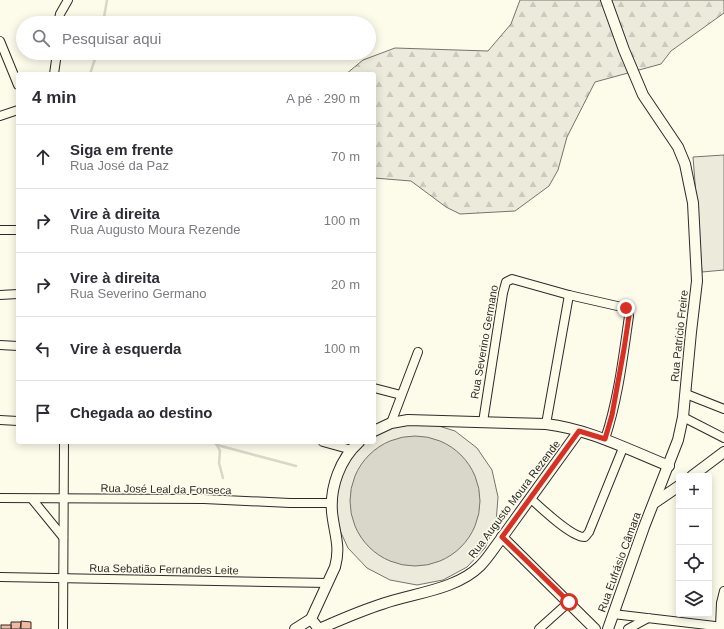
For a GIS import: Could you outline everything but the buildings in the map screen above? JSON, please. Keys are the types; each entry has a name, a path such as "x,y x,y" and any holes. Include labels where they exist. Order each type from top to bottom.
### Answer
{"street":[{"path":"60,16 68,0"},
{"name":"Rua Patrício Freire","path":"606,0 624,50 644,95 678,147 685,164 693,202 697,282 686,394 678,440 654,503"},
{"path":"0,41 16,80"},
{"path":"54,72 56,60"},
{"path":"0,116 16,111"},
{"path":"0,230 16,230"},
{"name":"Rua Severino Germano","path":"483,422 504,286 506,282 512,279 522,281 569,295"},
{"path":"0,295 16,294"},
{"path":"546,424 569,295 626,308 629,314 618,389 605,439"},
{"path":"0,345 16,346"},
{"path":"391,423 418,352"},
{"path":"376,388 402,395"},
{"name":"Rua Patrício Freire","path":"686,394 724,409"},
{"path":"683,417 724,438"},
{"path":"0,420 16,421"},
{"path":"376,430 391,423 414,420 546,424 579,431 605,439 623,448 669,466"},
{"name":"Rua Augusto Moura Rezende","path":"310,619 319,629 352,614 383,603 445,586 462,579 480,566 579,431"},
{"path":"63,629 64,444"},
{"path":"330,444 352,450"},
{"path":"295,629 310,619 336,567 338,547 332,513 333,489 338,472 357,444"},
{"path":"530,498 550,516 578,537 585,538 589,532 623,448"},
{"path":"696,473 724,454"},
{"path":"654,503 676,488"},
{"name":"Rua José Leal da Fonseca","path":"0,498 204,499 290,504 332,503"},
{"path":"32,499 63,537"},
{"name":"Rua Eufrásio Câmara","path":"608,629 654,503"},
{"path":"502,537 595,629"},
{"name":"Rua Sebatião Fernandes Leite","path":"0,577 328,583"},
{"path":"613,614 722,627 721,603 724,592"},
{"path":"539,629 569,602"},
{"path":"628,629 648,618"}],"green space":[{"path":"520,0 724,0 724,13 671,51 661,64 595,82 567,137 558,170 549,186 515,211 460,214 446,207 411,181 376,178 376,72 348,72 363,60 376,60 376,55 395,48 488,51 511,24"},
{"path":"724,155 724,270 702,272 693,157"},
{"path":"402,423 429,423 455,431 477,448 492,470 498,497 496,523 485,548 467,567 443,580 417,585 390,580 367,568 348,548 337,524 335,497 341,471 355,449 361,444 376,444 376,433"}],"shaded area":[{"path":"421,436 440,441 461,455 475,476 479,488 479,514 475,526 461,547 440,561 428,565 409,566 390,561 369,547 355,526 351,514 350,495 355,476 369,455 390,441 402,437"}],"waterway":[{"path":"104,16 107,0"},
{"path":"91,72 95,60"},
{"path":"216,444 296,466"},
{"path":"217,445 220,451 219,463 223,478"}],"route":[{"path":"569,602 502,537 579,431 605,439 618,389 629,316 626,308"}]}
